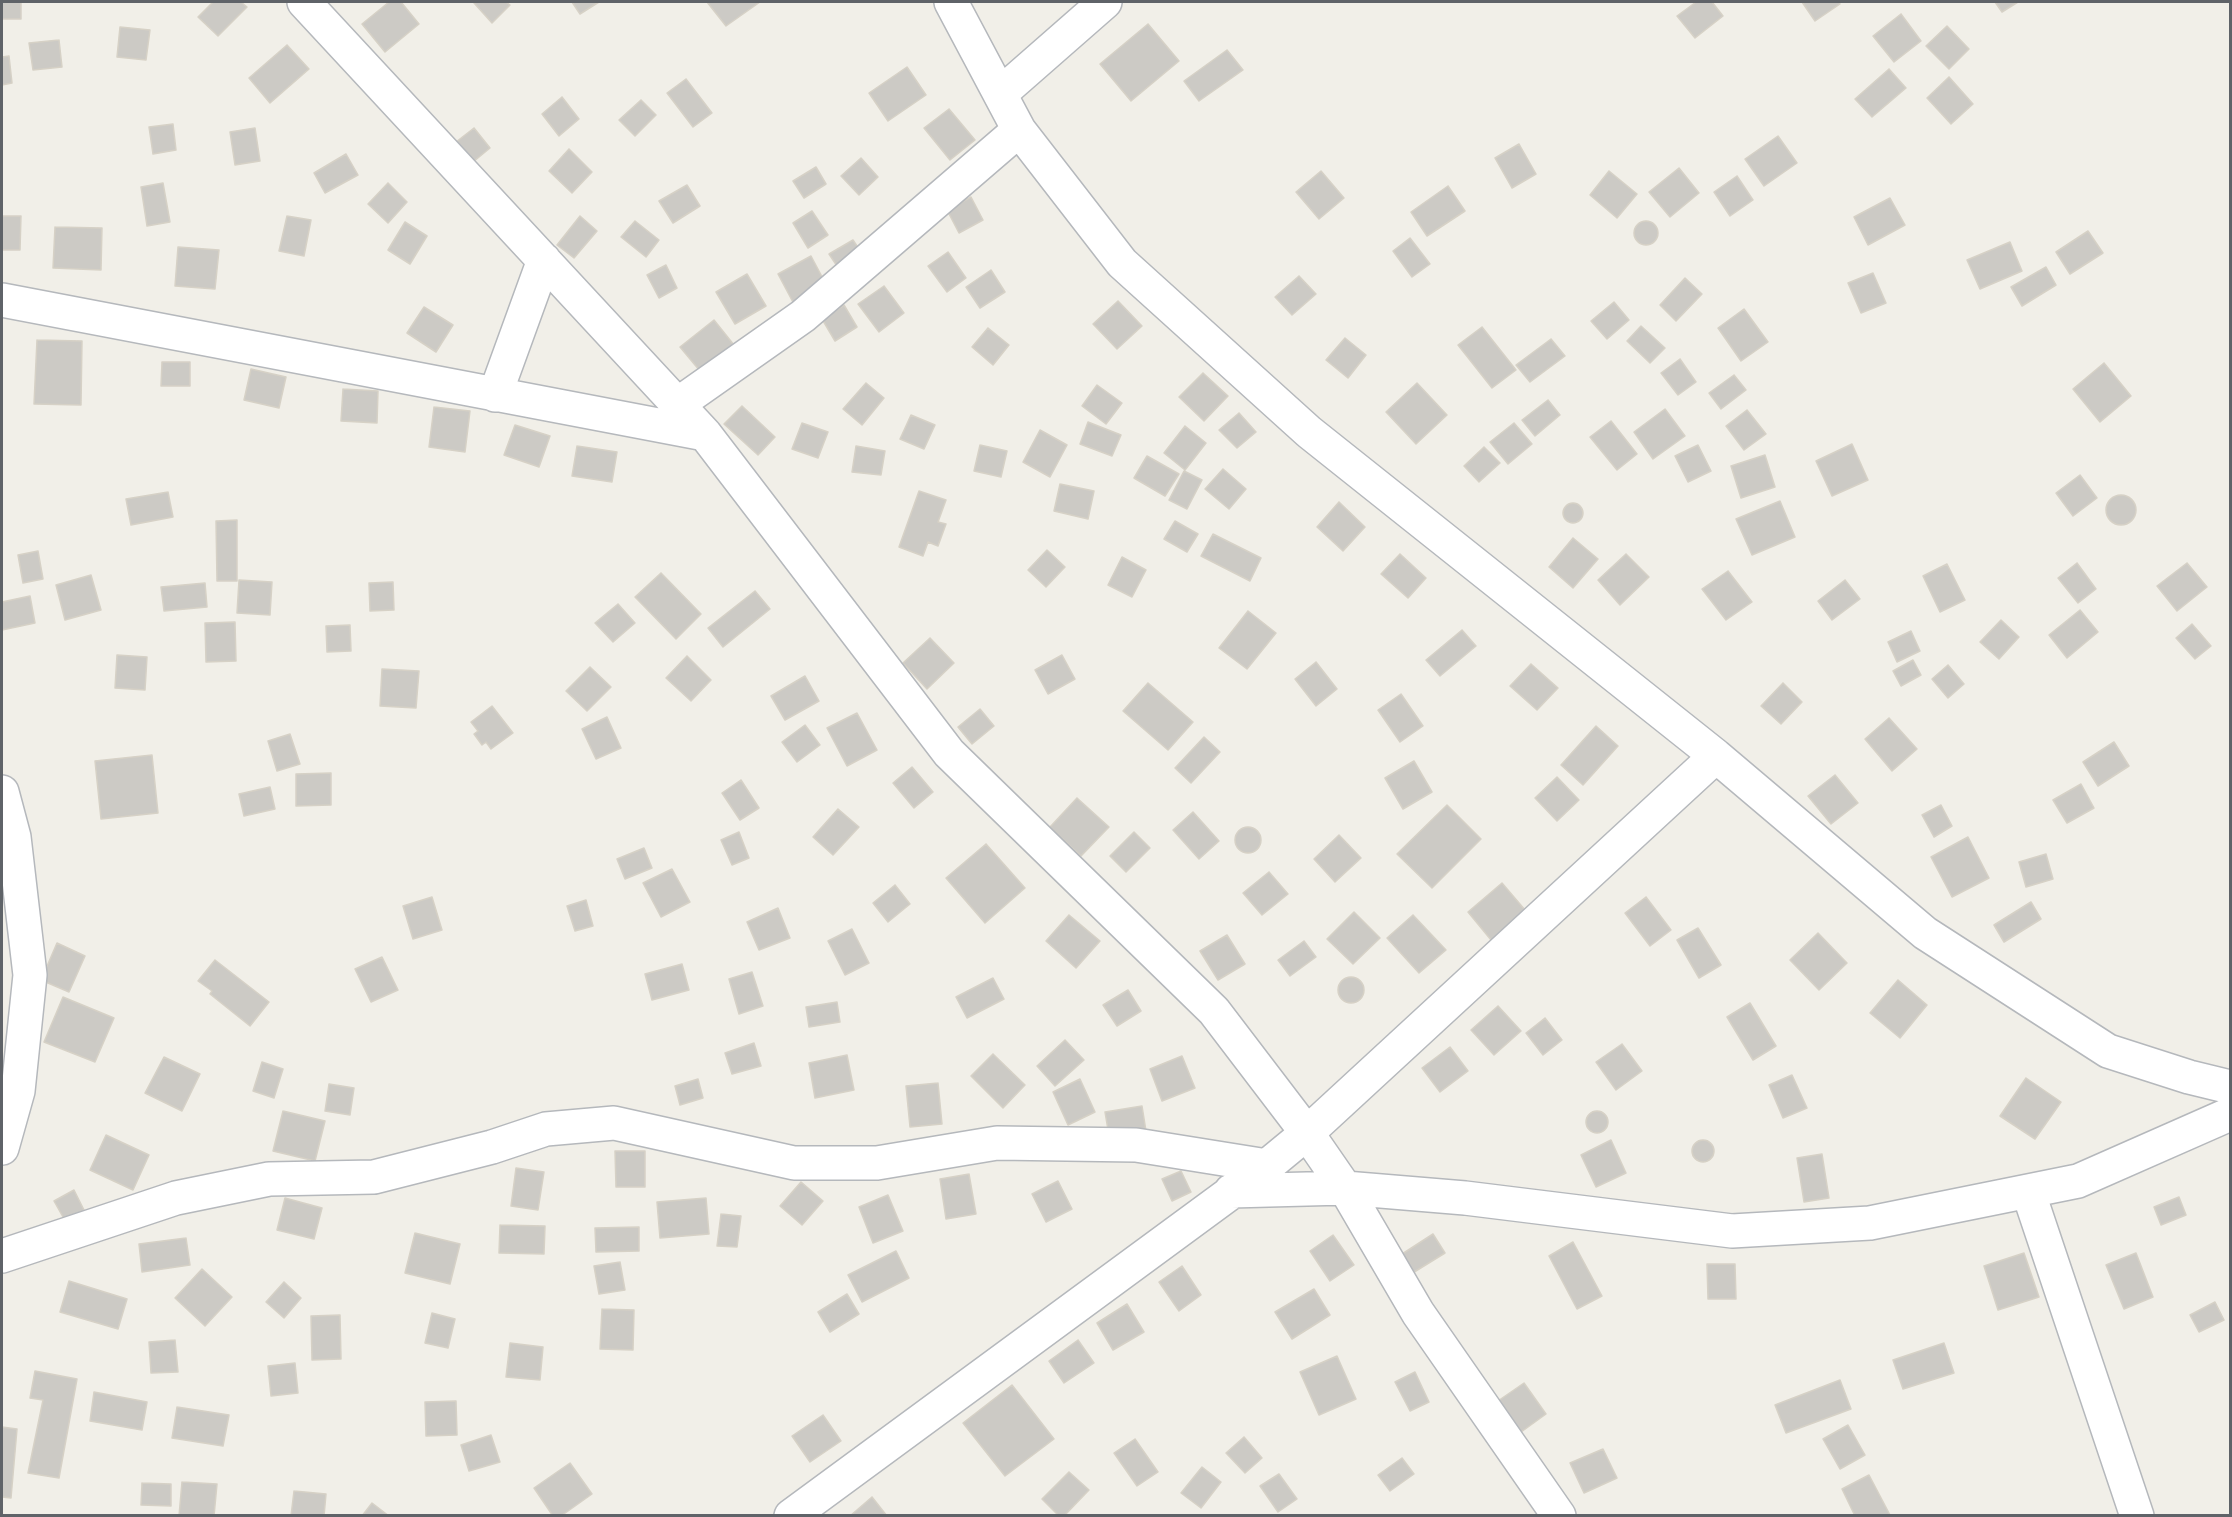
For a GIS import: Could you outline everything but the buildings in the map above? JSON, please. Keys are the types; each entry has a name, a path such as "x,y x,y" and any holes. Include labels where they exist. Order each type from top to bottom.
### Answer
{"street":[{"path":"304,2 705,434 949,753 1214,1011 1307,1132 1345,1188 1418,1314 1558,1515"},
{"path":"951,2 1019,130 1122,263 1301,424 1716,756 1925,933 2109,1051 2230,1087"},
{"path":"1000,93 1105,2"},
{"path":"678,404 803,316 1019,130"},
{"path":"495,395 544,260"},
{"path":"2,300 705,434"},
{"path":"791,1515 1267,1166 1307,1132 1716,756"},
{"path":"2,792 30,975 18,1091 2,1148"},
{"path":"1231,1191 1345,1188 1465,1198 1732,1231 1870,1223 2078,1181 2230,1114"},
{"path":"2,1256 176,1198 269,1179 374,1177 492,1147 546,1129 614,1123 794,1163 878,1163 997,1143 1136,1145 1267,1166"},
{"path":"2028,1191 2137,1515"}]}
